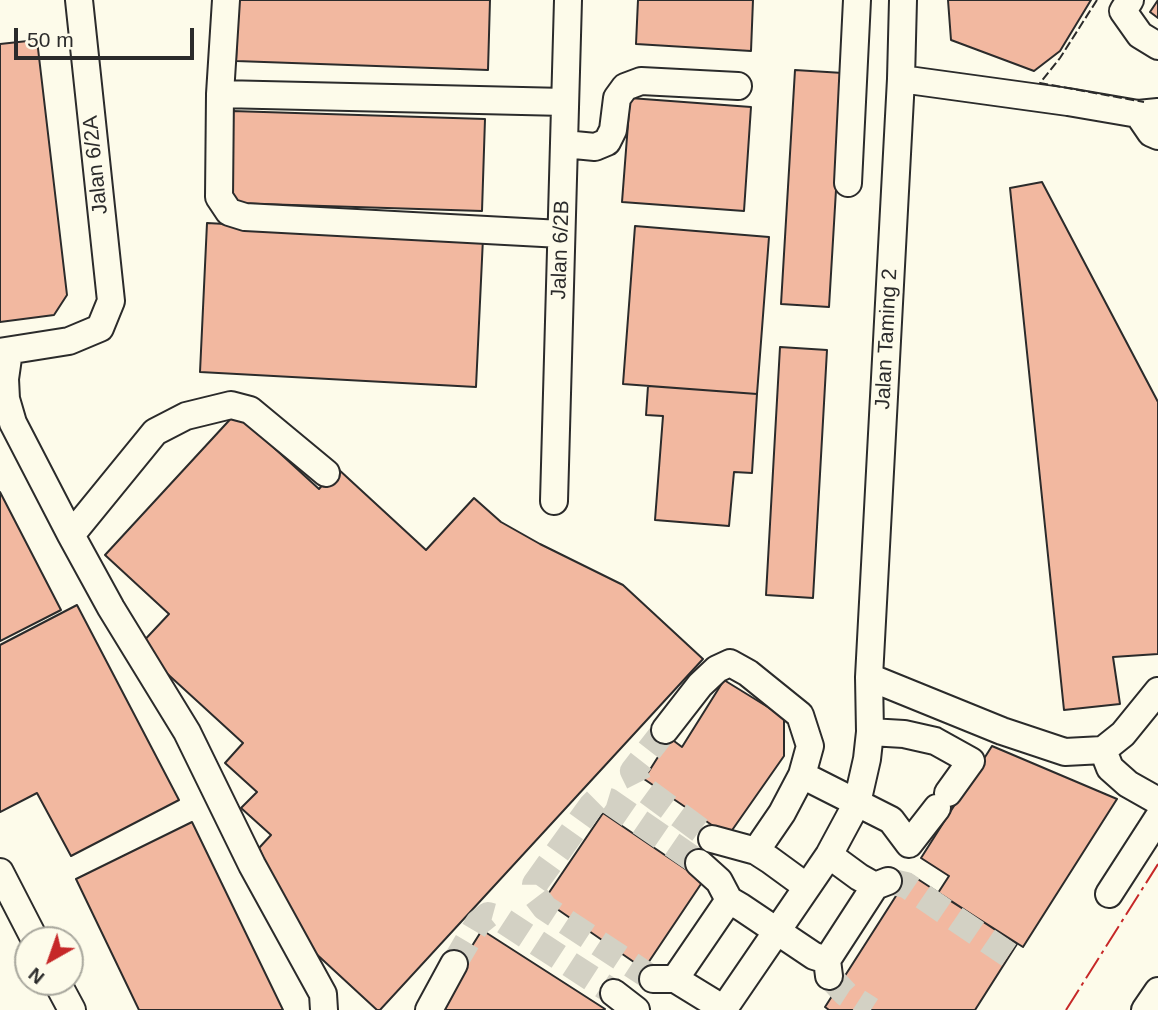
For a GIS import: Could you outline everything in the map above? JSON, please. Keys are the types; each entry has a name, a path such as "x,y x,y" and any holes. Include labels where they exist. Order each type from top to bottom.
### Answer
{"street":[{"name":"Jalan 6/2A","path":"4,352 69,341 100,328 111,301 79,0"},
{"path":"226,0 220,94 219,197 229,212 245,217 561,234"},
{"name":"Jalan 6/2B","path":"554,501 568,0"},
{"path":"848,183 857,0"},
{"name":"Jalan Taming 2","path":"723,1009 829,855 857,803 867,760 903,0"},
{"path":"1130,0 1123,10 1140,35 1158,46"},
{"path":"901,79 1148,113 1151,133 1158,136"},
{"path":"564,144 595,147 607,142 613,130 617,98 625,87 641,81 738,86"},
{"path":"220,94 565,102"},
{"path":"4,352 6,399 13,423 111,608 187,732 252,865 323,994 324,1010"},
{"path":"71,535 155,432 186,416 231,405 250,410 326,473"},
{"path":"665,730 700,685 717,669 730,663 748,673 800,715 810,746 802,775 782,813 756,851"},
{"path":"869,677 1002,731 1065,752 1103,750 1123,734 1158,691"},
{"path":"802,775 891,820 909,844 971,761 935,741 904,734 870,732"},
{"path":"1103,750 1110,768 1128,784 1158,801"},
{"path":"1109,894 1158,818"},
{"path":"712,839 756,851 807,887"},
{"path":"699,863 719,881 729,900 777,930 828,968 882,884 859,877 829,855"},
{"path":"0,872 9,912 22,926"},
{"path":"723,1009 664,979 729,900"},
{"path":"429,1010 454,964"},
{"path":"1145,1010 1158,991"},
{"path":"614,993 636,1010"}],"building":[{"path":"238,0 490,0 488,70 236,61"},
{"path":"638,0 753,0 751,51 636,44"},
{"path":"948,0 1091,0 1060,51 1034,71 951,40"},
{"path":"1158,0 1158,18 1150,12"},
{"path":"37,40 67,295 54,315 0,322 0,44"},
{"path":"795,70 843,73 829,307 781,304"},
{"path":"630,98 751,107 744,211 622,202"},
{"path":"232,111 485,119 482,211 229,203"},
{"path":"1042,182 1158,402 1158,654 1113,657 1120,704 1064,710 1010,188"},
{"path":"207,223 483,238 476,387 200,372"},
{"path":"635,226 769,237 757,394 623,384"},
{"path":"780,347 827,350 813,598 766,595"},
{"path":"648,386 757,394 752,473 734,472 729,526 655,520 663,416 646,415"},
{"path":"236,413 319,489 337,468 426,550 474,498 501,522 623,585 703,659 380,1010 299,938 259,848 271,835 241,808 257,792 225,763 243,743 138,647 169,614 105,555"},
{"path":"0,492 61,610 0,641"},
{"path":"77,605 179,800 71,856 37,793 0,812 0,645"},
{"path":"724,680 784,717 784,756 728,836 644,779 670,738 682,747"},
{"path":"992,746 1117,799 1023,947 938,893 949,876 921,858"},
{"path":"603,813 703,881 644,969 544,900"},
{"path":"192,822 283,1010 139,1010 76,879"},
{"path":"910,874 1017,944 975,1010 829,1010 825,1007"},
{"path":"482,930 605,1009 432,1010"}],"tunnel":[{"path":"665,730 633,771 641,787 712,839"},
{"path":"653,979 545,908 535,895 535,884 599,798 609,801 699,863"},
{"path":"888,881 906,885 1009,955"},
{"path":"454,964 478,923 488,915 499,918 614,993"},
{"path":"829,976 846,994 871,1010"}],"fence":[{"path":"1097,0 1060,58 1040,83 1144,102"}],"power":[{"path":"1066,1010 1158,864"}]}
